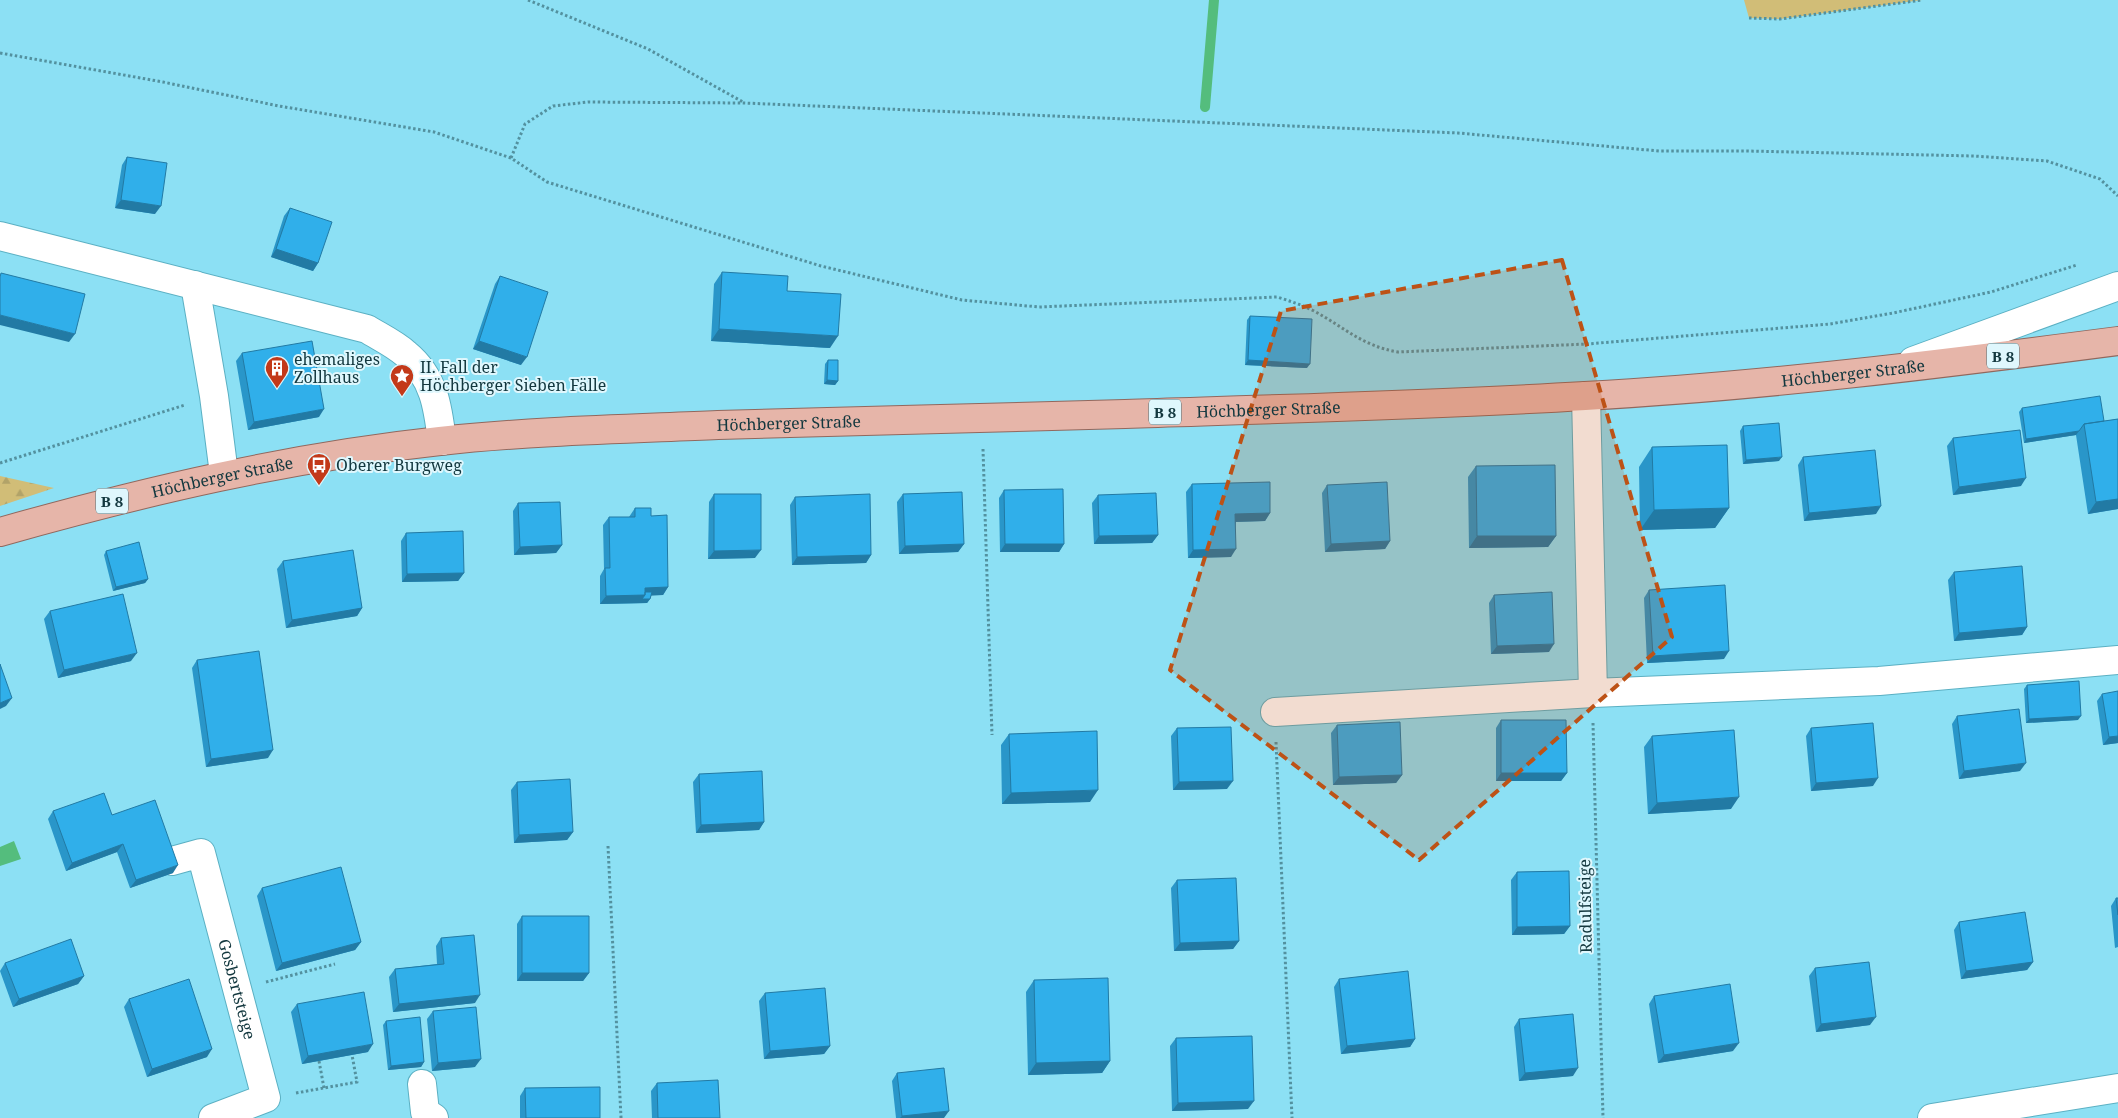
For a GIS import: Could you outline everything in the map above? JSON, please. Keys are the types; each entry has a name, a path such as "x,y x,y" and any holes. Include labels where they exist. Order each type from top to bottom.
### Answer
{"main road":[{"name":"Höchberger Straße","path":"0,532 108,502 224,474 442,441 611,429 982,416 1132,413 1586,396 1888,370 2118,341"}],"street":[{"path":"0,236 196,284 367,329 407,354 426,376 438,404 442,441"},
{"path":"196,284 224,474"},
{"path":"1888,370 2118,286"},
{"path":"1586,396 1592,693"},
{"path":"1275,712 1592,693 1879,681 2118,660"},
{"name":"Gosbertsteige","path":"172,861 201,853 266,1098"},
{"path":"422,1084 425,1112 434,1118"},
{"path":"1932,1118 2118,1088"},
{"path":"213,1118 266,1098"}],"path":[{"path":"528,0 648,49 744,103"},
{"path":"1749,18 1780,19 1922,0"},
{"path":"0,53 162,82 279,106 434,132 511,158 547,182 821,266 962,300 1039,307 1277,297 1299,304 1315,312 1379,349 1398,352 1587,344 1830,324 1991,292 2080,264"},
{"path":"511,158 526,124 553,106 588,102 744,103 1458,133 1659,151 1747,151 1992,157 2047,161 2100,179 2118,196"},
{"path":"0,462 214,396"},
{"path":"982,416 992,735"},
{"name":"Radulfsteige","path":"1592,693 1603,1118"},
{"path":"1275,712 1292,1118"},
{"path":"608,846 621,1118"},
{"path":"264,983 335,964"},
{"path":"266,1098 357,1082 352,1055"},
{"path":"319,1061 324,1088"}],"highlighted area":[{"path":"1562,260 1672,637 1419,860 1170,670 1281,311"}],"green space":[{"path":"1744,0 1922,0 1780,19 1749,18"},
{"path":"0,476 54,488 0,506"}],"shaded area":[{"path":"14,841 21,859 0,866 0,847"}],"building":[{"path":"127,157 167,163 161,206 121,200"},
{"path":"290,208 332,222 318,263 276,249"},
{"path":"722,272 788,276 787,291 841,294 838,336 719,329"},
{"path":"1,273 85,294 75,334 0,315"},
{"path":"500,276 548,292 527,357 479,341"},
{"path":"1250,316 1312,319 1310,364 1248,360"},
{"name":"ehemaliges Zollhaus","path":"312,341 324,409 254,422 242,353"},
{"path":"828,360 838,360 838,381 827,380"},
{"path":"2100,396 2104,421 2084,424 2079,431 2026,439 2022,408"},
{"path":"2118,419 2118,499 2096,502 2084,424"},
{"path":"1779,423 1782,457 1746,460 1743,426"},
{"path":"2020,430 2026,478 1959,487 1953,438"},
{"path":"1727,445 1729,508 1654,510 1652,447"},
{"path":"1875,450 1881,506 1809,513 1803,457"},
{"path":"1555,465 1556,536 1477,536 1476,466"},
{"path":"1270,482 1270,513 1235,514 1236,549 1193,550 1192,484"},
{"path":"1387,482 1390,541 1331,544 1327,485"},
{"path":"1063,489 1064,544 1005,544 1004,490"},
{"path":"962,492 964,544 905,546 903,494"},
{"path":"1156,493 1158,535 1099,536 1098,495"},
{"path":"714,494 761,494 761,550 714,551"},
{"path":"870,494 871,555 797,557 795,497"},
{"path":"560,502 562,545 520,547 518,503"},
{"path":"635,508 651,508 651,516 667,515 668,587 645,588 645,595 606,596 605,568 610,568 609,517 635,517"},
{"path":"463,531 464,573 407,574 406,533"},
{"path":"139,542 148,579 116,587 106,551"},
{"path":"353,550 362,608 292,620 283,561"},
{"path":"2022,566 2027,627 1959,633 1954,572"},
{"path":"1725,585 1729,651 1653,656 1649,590"},
{"path":"645,592 652,592 650,599 642,599"},
{"path":"1552,592 1554,644 1497,646 1494,595"},
{"path":"123,594 137,653 64,670 50,611"},
{"path":"259,651 273,750 211,759 197,660"},
{"path":"0,664 12,698 0,703"},
{"path":"2079,681 2081,716 2029,719 2027,685"},
{"path":"2118,691 2118,736 2109,737 2102,694"},
{"path":"2019,709 2026,763 1964,771 1957,716"},
{"path":"1501,720 1566,720 1567,773 1501,773"},
{"path":"1400,722 1402,775 1339,777 1337,725"},
{"path":"1873,723 1878,778 1816,783 1811,728"},
{"path":"1231,727 1233,781 1179,782 1177,728"},
{"path":"1734,730 1739,797 1657,803 1652,736"},
{"path":"1097,731 1098,790 1011,793 1009,734"},
{"path":"762,771 764,822 701,825 699,774"},
{"path":"570,779 573,832 519,835 517,782"},
{"path":"104,793 112,815 155,800 178,865 136,880 123,844 72,863 53,811"},
{"path":"341,867 361,942 282,963 262,888"},
{"path":"1569,871 1570,926 1517,927 1517,872"},
{"path":"1236,878 1239,941 1180,943 1177,880"},
{"path":"2116,898 2118,898 2118,915"},
{"path":"2025,912 2033,962 1966,971 1959,922"},
{"path":"522,916 589,916 589,973 522,973"},
{"path":"474,935 480,995 399,1004 395,969 444,964 441,938"},
{"path":"71,939 84,976 19,999 5,963"},
{"path":"1869,962 1876,1017 1821,1024 1815,968"},
{"path":"1408,971 1415,1039 1347,1046 1339,979"},
{"path":"1108,978 1110,1061 1036,1063 1034,980"},
{"path":"189,979 212,1049 152,1069 129,999"},
{"path":"1730,984 1739,1043 1664,1055 1654,996"},
{"path":"825,988 830,1046 770,1051 765,993"},
{"path":"364,992 373,1044 308,1056 297,1004"},
{"path":"476,1007 481,1059 438,1063 433,1011"},
{"path":"1573,1014 1578,1068 1525,1073 1519,1019"},
{"path":"420,1017 424,1062 391,1066 386,1021"},
{"path":"1252,1036 1254,1101 1178,1103 1176,1038"},
{"path":"944,1068 949,1111 902,1116 897,1073"},
{"path":"718,1080 720,1118 658,1118 657,1083"},
{"path":"600,1087 600,1118 526,1118 525,1088"}],"waterway":[{"path":"1205,107 1214,0"}],"place":[{"name":"ehemaliges Zollhaus","path":"277,389"},
{"name":"II. Fall der Höchberger Sieben Fälle","path":"402,397"},
{"name":"Oberer Burgweg","path":"319,486"}]}
